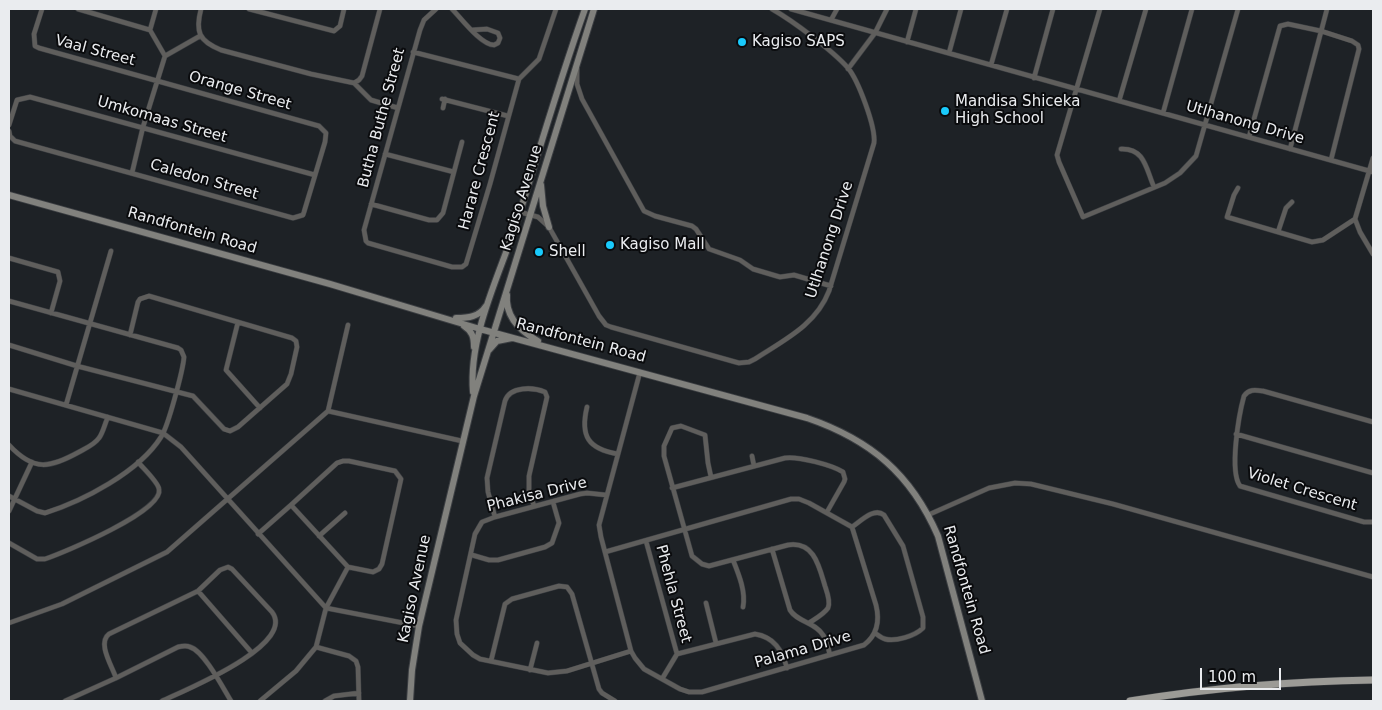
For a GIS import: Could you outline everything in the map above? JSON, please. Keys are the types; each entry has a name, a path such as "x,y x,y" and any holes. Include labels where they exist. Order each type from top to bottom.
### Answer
{"main road":[{"path":"1130,701 1188,692 1296,682 1373,680"}],"street":[{"name":"Vaal Street","path":"42,9 34,39 35,46 38,48 157,81"},
{"path":"78,9 150,30 165,56"},
{"path":"150,30 156,9"},
{"path":"201,9 198,24 200,36 206,43 221,50 312,74 354,82 372,100 398,108"},
{"path":"250,9 334,31 340,26 344,9"},
{"path":"354,82 362,76 380,9"},
{"name":"Butha Buthe Street","path":"364,238 364,230 421,25 436,9"},
{"path":"452,9 472,30 488,45 497,44 500,38 498,32 491,29 472,30"},
{"path":"413,52 519,79 539,58 556,9"},
{"name":"Kagiso Avenue","path":"474,396 473,358 480,328 520,212 585,9"},
{"name":"Kagiso Avenue","path":"410,701 412,670 419,626 462,441 486,354 594,9"},
{"name":"Utlhanong Drive","path":"520,212 541,219 549,227 598,316 606,325 734,362 749,362 806,324 820,310 831,286 872,152 875,136 864,102 848,69 812,38 772,9"},
{"path":"780,14 784,9"},
{"name":"Utlhanong Drive","path":"792,9 1371,171"},
{"path":"831,20 837,9"},
{"path":"848,69 875,33 888,9"},
{"path":"907,42 916,9"},
{"path":"949,53 962,9"},
{"path":"991,65 1007,9"},
{"path":"1034,78 1053,9"},
{"path":"1100,9 1058,155 1059,162 1083,217 1173,178 1196,156 1238,9"},
{"path":"1119,101 1146,9"},
{"path":"1163,113 1192,9"},
{"path":"1290,148 1327,9"},
{"path":"1249,137 1279,29 1286,23 1321,31 1352,41 1358,44 1359,49 1331,160"},
{"path":"132,173 143,128 165,56 200,36"},
{"path":"578,59 577,84 584,103 644,211 654,216 692,226 696,229 709,250 740,260 753,269 780,277 794,275 831,286"},
{"name":"Harare Crescent","path":"364,238 368,243 443,264 462,267 468,260 519,79"},
{"name":"Orange Street","path":"157,81 316,126"},
{"name":"Umkomaas Street","path":"9,124 17,100 30,97 315,175"},
{"path":"443,108 444,99 508,116"},
{"name":"Caledon Street","path":"9,131 10,136 15,141 293,218 299,217 304,212 326,136 325,130 316,126"},
{"path":"371,204 429,220 437,220 443,213 462,142"},
{"path":"1121,149 1130,149 1139,154 1154,187"},
{"path":"385,154 454,172"},
{"path":"1238,188 1227,217 1312,242 1320,242 1355,219 1371,171 1373,158"},
{"path":"541,179 542,200 549,227"},
{"name":"Randfontein Road","path":"9,195 330,284 493,332 807,418 850,436 886,461 913,491 928,515 938,536 982,701"},
{"path":"1278,232 1286,208 1292,202"},
{"path":"1355,219 1373,254"},
{"path":"66,405 111,251"},
{"path":"9,258 58,272 60,281 51,313"},
{"path":"507,286 508,308 514,321 525,334 545,346"},
{"path":"9,345 77,366 176,391 196,398 227,430 238,428 289,381 297,344 292,338 144,296 138,302 130,335"},
{"path":"451,319 467,318 478,314 484,310 490,299"},
{"path":"9,301 181,350 184,356 163,433 153,447 138,462 110,484 45,513 37,511 9,496"},
{"path":"451,319 466,327 472,334 474,342 473,358"},
{"path":"238,322 226,370 260,408"},
{"path":"9,623 62,604 167,552 328,411 348,325"},
{"path":"486,354 497,341 513,337"},
{"name":"Palama Drive","path":"640,371 599,525 632,651 644,669 680,689 689,692 702,692 864,645 875,632"},
{"path":"9,389 163,433 181,447 326,608 419,626"},
{"path":"495,517 488,492 487,478 505,400 509,393 514,390 538,389 545,392 547,397 529,476 529,490 534,506"},
{"name":"Violet Crescent","path":"1373,422 1263,391 1252,390 1244,396 1236,434 1236,478 1240,486 1358,520 1373,522"},
{"path":"587,407 584,425 589,440 604,452 618,454"},
{"path":"328,411 462,441"},
{"path":"9,445 15,452 32,462 48,466 90,446 99,438 108,416"},
{"path":"711,478 705,435 678,426 670,431 663,452 692,556 702,564 709,566 797,544 813,553 818,562 829,606 810,623"},
{"path":"1236,434 1373,473"},
{"path":"752,456 754,466"},
{"path":"672,488 794,457 843,472 845,479 827,512"},
{"path":"258,534 337,463 349,461 395,471 401,479 382,564 379,569 373,572 348,567 291,505"},
{"path":"9,511 32,462"},
{"path":"9,543 37,559 45,559 137,516 156,501 159,492 158,486 138,462"},
{"path":"928,515 989,488 1014,483 1031,484 1113,504 1373,576"},
{"name":"Phakisa Drive","path":"606,495 587,493 495,517 479,525 456,620 457,634 460,643 466,650 480,659 530,670 556,673 632,651"},
{"path":"605,552 795,499 803,500 852,526 878,616 875,632 883,639 889,640 913,634 923,628 923,617 903,546 884,515 881,512 874,512 852,526"},
{"path":"472,555 489,560 498,560 552,544 558,523 553,502"},
{"path":"319,536 345,513"},
{"name":"Phehla Street","path":"646,541 677,654 662,679"},
{"path":"772,549 790,610 795,617 810,623 823,635 830,655"},
{"path":"733,560 745,598 743,607"},
{"path":"116,678 105,648 105,637 198,591 220,570 228,567 232,569 277,619 274,631 242,662 162,701"},
{"path":"260,701 296,671 316,647 326,608 348,567"},
{"path":"491,661 505,604 512,599 559,586 567,587 572,594 600,691 614,701"},
{"path":"198,591 252,653"},
{"path":"706,603 716,644"},
{"path":"677,654 758,634 777,645 783,654 787,668"},
{"path":"530,670 537,643"},
{"path":"64,701 178,647 186,646 197,651 216,676 231,701"},
{"path":"316,647 349,656 356,661 358,667 359,701"},
{"path":"325,701 334,696 359,693"}],"place":[{"name":"Kagiso SAPS","path":"742,42"},
{"name":"Mandisa Shiceka High School","path":"945,111"},
{"name":"Kagiso Mall","path":"610,245"},
{"name":"Shell","path":"539,252"}]}
